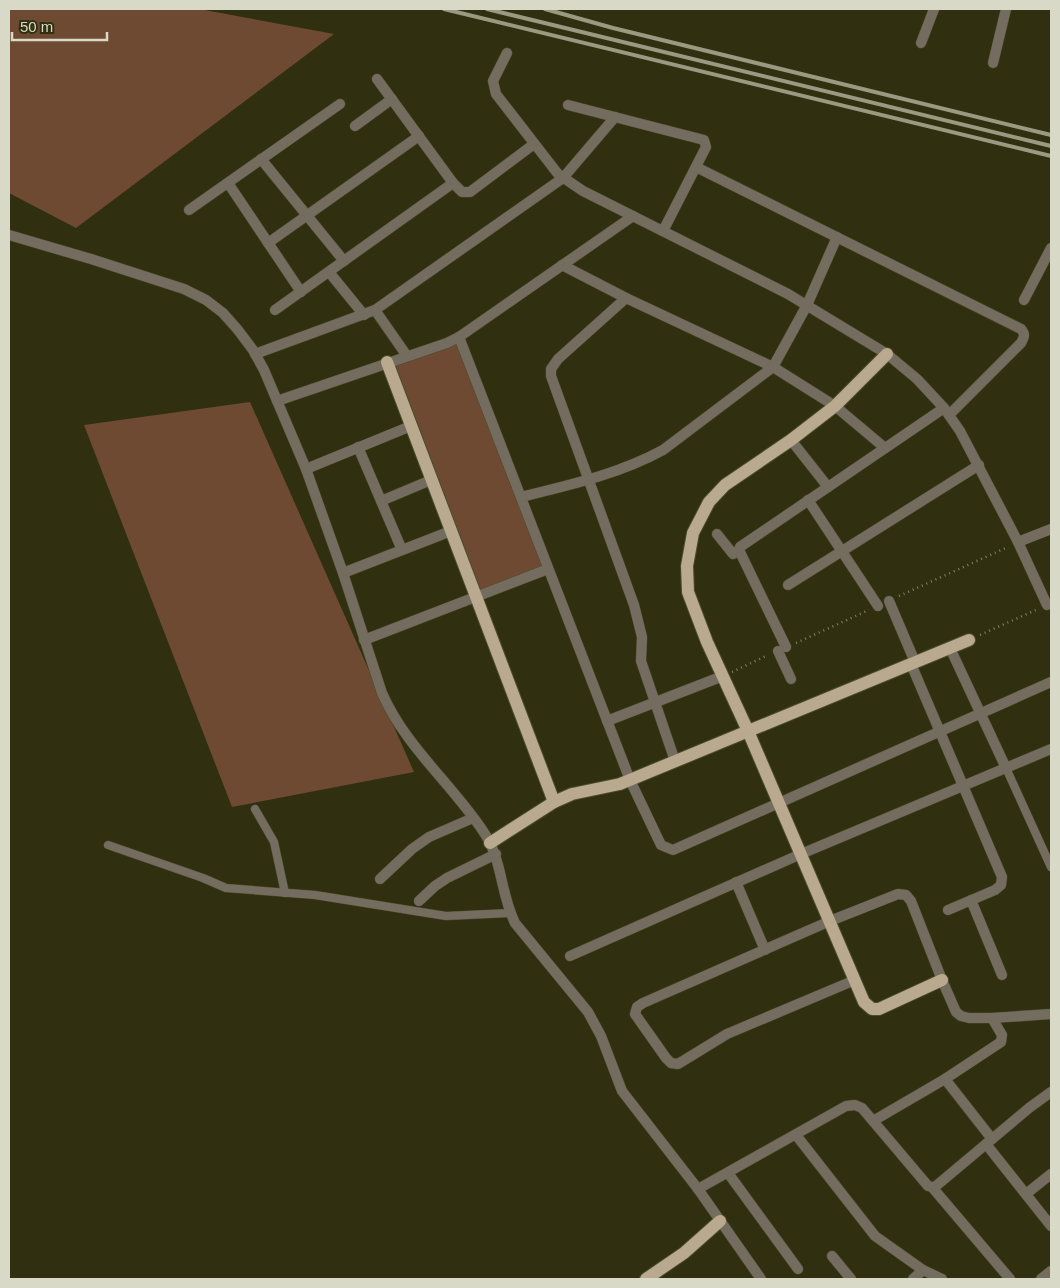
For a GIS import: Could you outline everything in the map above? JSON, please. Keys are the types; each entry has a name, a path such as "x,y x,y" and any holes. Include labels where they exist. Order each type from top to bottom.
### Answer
{"main road":[{"path":"887,354 835,406 791,440 725,485 708,502 693,533 687,566 688,592 707,642 748,731 864,1002 872,1009 878,1009 942,980"},
{"path":"387,362 554,802"},
{"path":"493,848 554,802 582,791 610,787 630,780 969,640"},
{"path":"646,1279 684,1253 720,1221"}],"street":[{"path":"921,43 934,9"},
{"path":"993,63 1006,9"},
{"path":"507,53 493,80 496,94 563,178 583,191 806,305 887,354 917,379 960,431 1018,542 1047,605"},
{"path":"377,78 453,183 462,192 470,192 534,144"},
{"path":"355,126 392,99"},
{"path":"189,210 340,104"},
{"path":"568,105 704,140 706,146 663,231"},
{"path":"255,354 364,316 375,310 563,178 615,117"},
{"path":"268,243 419,136"},
{"path":"261,159 344,261"},
{"path":"696,167 1021,329 1024,333 1021,343 946,412 885,448 744,544 733,554 717,534"},
{"path":"228,183 301,292"},
{"path":"275,310 453,183"},
{"path":"277,401 387,362 433,348 459,336 632,216"},
{"path":"9,235 184,289 206,300 223,314 255,354 306,469 343,573 382,693 398,723 473,818 493,848 510,913 522,934 588,1012 600,1036 622,1091 698,1189 761,1279"},
{"path":"521,497 588,481 648,458 663,450 773,367 806,305 837,237"},
{"path":"1024,300 1051,248"},
{"path":"562,265 626,298 773,367 835,406 885,448"},
{"path":"329,272 364,316"},
{"path":"626,298 558,359 551,369 551,376 634,606 642,637 641,660 675,761"},
{"path":"375,310 407,356"},
{"path":"459,336 630,780 660,845 673,850 1051,682"},
{"path":"306,469 411,426"},
{"path":"791,440 828,487"},
{"path":"358,448 402,550"},
{"path":"788,585 979,465"},
{"path":"381,501 431,480"},
{"path":"808,500 878,606"},
{"path":"1018,542 1051,529"},
{"path":"343,573 451,530"},
{"path":"739,550 782,649 791,679"},
{"path":"364,640 548,569"},
{"path":"889,601 940,732 1002,877 1000,885 995,890 948,910"},
{"path":"950,648 1006,768"},
{"path":"607,721 723,676"},
{"path":"570,956 801,854 1051,749"},
{"path":"380,879 412,849 429,837 473,818"},
{"path":"419,901 435,886 493,848"},
{"path":"736,882 765,950"},
{"path":"855,980 727,1034 678,1064 671,1063 666,1058 635,1014 637,1007 652,999 830,921 898,894 906,895 912,901 942,980 956,1012 961,1016 992,1018 1051,1014"},
{"path":"971,900 1002,976"},
{"path":"873,1121 945,1079 1001,1042 1002,1035 992,1018"},
{"path":"945,1079 1026,1194 1051,1226"},
{"path":"932,1187 1051,1092"},
{"path":"698,1189 846,1106 856,1105 862,1108 928,1186 932,1187 1010,1279"},
{"path":"796,1135 875,1236 923,1270 942,1279"},
{"path":"728,1173 798,1269"},
{"path":"1026,1194 1051,1174"},
{"path":"832,1256 851,1279"},
{"path":"913,1279 923,1270"},
{"path":"1041,1279 1051,1271"}],"lane":[{"path":"1006,768 1051,867"},
{"path":"255,809 274,842 285,893"},
{"path":"108,845 203,878 226,888 315,895 446,916 510,913"}],"path":[{"path":"969,640 1047,605"}],"shaded area":[{"path":"9,9 199,9 334,34 76,228 9,193"},
{"path":"459,337 548,569 476,597 387,362"},
{"path":"250,402 414,772 232,807 84,425"}],"railway":[{"path":"444,9 1051,156"},
{"path":"487,9 1051,146"},
{"path":"545,9 613,28 1051,135"}]}
